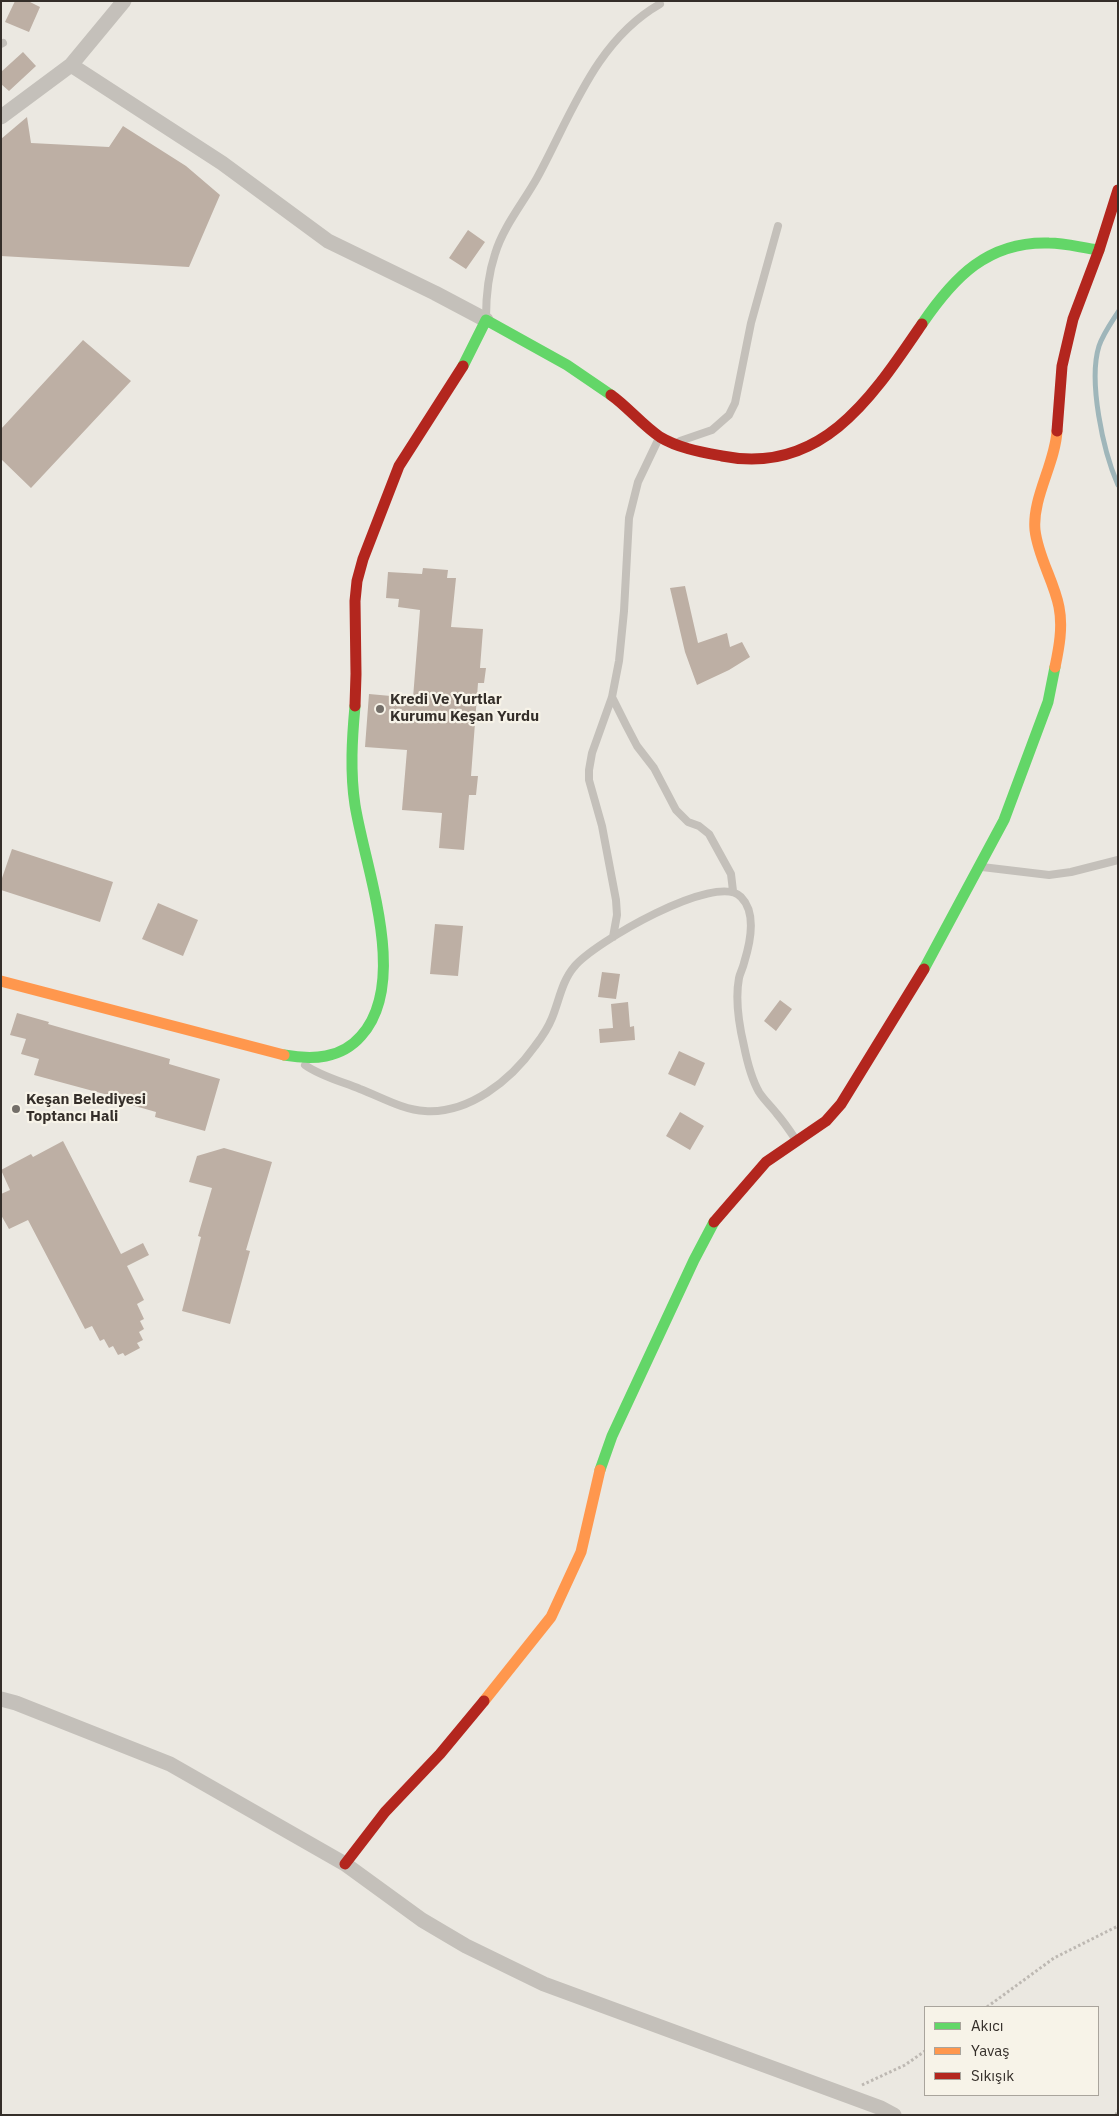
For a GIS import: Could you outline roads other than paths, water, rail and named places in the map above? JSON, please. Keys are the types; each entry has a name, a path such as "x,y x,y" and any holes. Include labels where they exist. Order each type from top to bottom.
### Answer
{"street":[{"path":"1,117 71,65 124,1"},
{"path":"71,65 222,163 328,241 435,293 577,372 627,406 660,436 697,451 738,459 778,458 801,452 823,441 842,427 864,405 886,378 943,292 963,272 986,257 1007,250 1044,243 1099,250"},
{"path":"345,1864 385,1812 440,1754 509,1672 551,1618 581,1552 599,1474 608,1445 694,1260 716,1220 742,1187 766,1162 826,1121 834,1113 857,1080 913,990 1004,820 1043,718 1060,640 1059,607 1039,548 1036,530 1036,511 1056,447 1062,366 1073,320 1099,250 1118,190"},
{"path":"1,981 219,1038 302,1057 329,1057 343,1052 354,1045 369,1028 380,997 383,961 380,923 358,820 352,782 357,667 355,606 357,577 391,482 399,466 458,375 486,320"},
{"path":"1,1699 170,1764 345,1864 422,1920 506,1967 544,1984 894,2115"}],"lane":[{"path":"486,320 488,281 500,240 537,179 600,60 618,36 631,24 660,4"},
{"path":"677,443 690,436 712,430 729,415 735,403 751,323 778,226"},
{"path":"613,937 616,900 602,826 588,770 592,753 612,697 622,636 629,518 638,482 660,436"},
{"path":"612,697 637,746 654,768 676,810 688,822 699,826 709,834 731,874 733,891"},
{"path":"978,867 1050,875 1118,860"},
{"path":"302,1057 304,1064 312,1069 410,1108 438,1111 465,1104 494,1087 523,1061 552,1019 572,969 592,949 652,916 696,896 715,891 733,891 743,899 750,914 750,938 739,977 738,993 744,1046 753,1079 760,1092 797,1141"}],"waterway":[{"path":"1118,312 1099,346 1095,378 1102,435 1118,485"}],"place":[{"name":"Kredi Ve Yurtlar Kurumu Keşan Yurdu","path":"380,709"},
{"name":"Keşan Belediyesi Toptancı Hali","path":"16,1109"}]}
